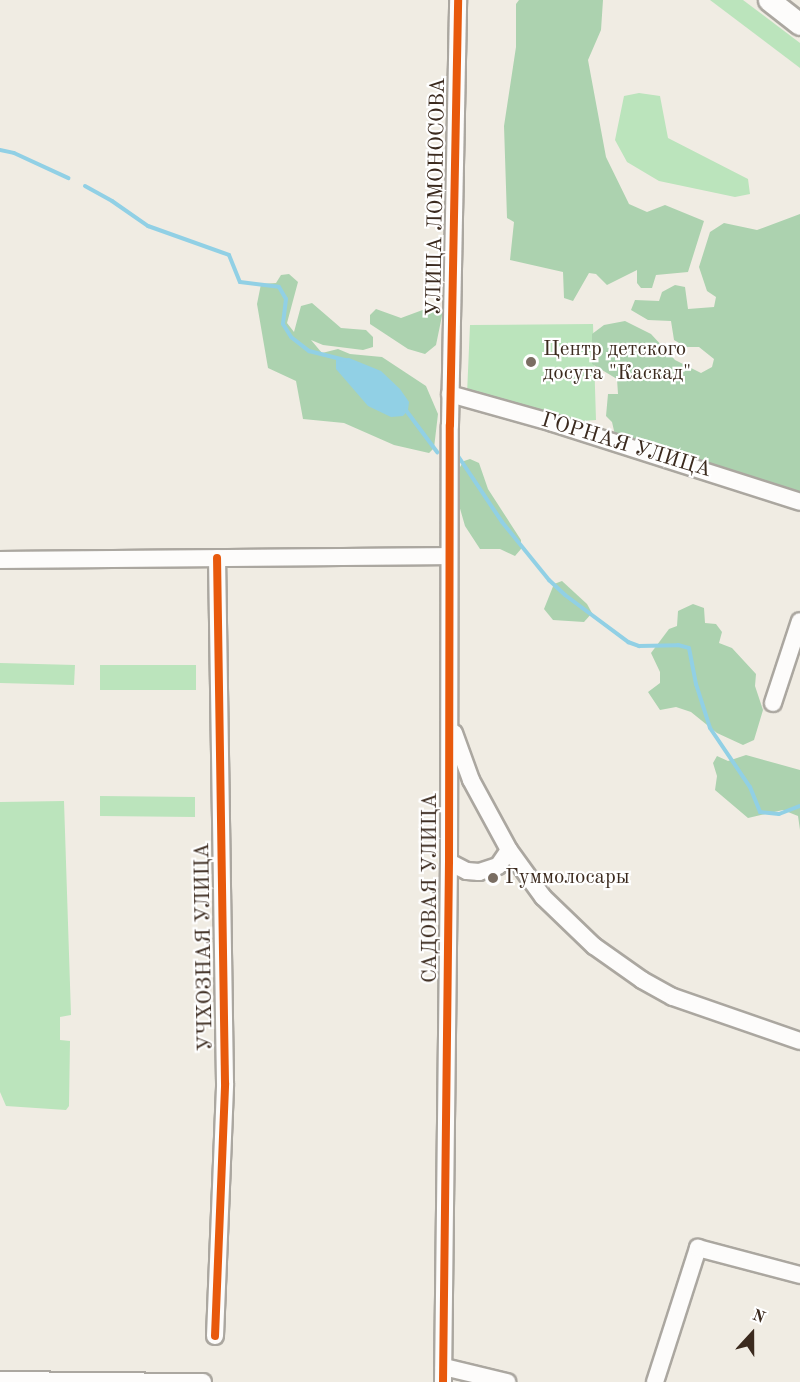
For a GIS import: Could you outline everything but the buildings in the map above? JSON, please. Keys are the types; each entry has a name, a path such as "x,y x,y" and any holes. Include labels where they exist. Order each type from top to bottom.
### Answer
{"street":[{"name":"УЛИЦА ЛОМОНОСОВА","path":"450,394 458,0"},
{"path":"769,0 800,24"},
{"name":"ГОРНАЯ УЛИЦА","path":"450,394 564,426 800,502"},
{"name":"САДОВАЯ УЛИЦА","path":"444,1375 450,718 450,394"},
{"path":"0,560 449,556"},
{"name":"УЧХОЗНАЯ УЛИЦА","path":"215,1336 225,1083 218,558"},
{"path":"773,703 800,621"},
{"path":"450,718 471,780 509,850 543,897 594,946 642,980 673,997 800,1041"},
{"path":"449,862 467,871 479,872 498,866 509,850"},
{"path":"655,1382 698,1248 800,1275"},
{"path":"444,1375 507,1382"},
{"path":"0,1380 203,1382"}],"green space":[{"path":"519,0 603,0 601,30 588,60 606,157 629,204 647,212 665,205 704,221 688,272 656,275 652,288 641,288 637,283 637,270 607,285 596,274 589,273 573,301 564,298 563,272 510,260 514,222 507,218 504,126 516,47 516,4"},
{"path":"710,0 743,0 800,43 800,68"},
{"path":"639,93 660,96 668,138 748,179 750,194 735,197 659,181 627,162 615,140 624,96"},
{"path":"800,214 800,495 615,435 612,422 606,416 608,394 618,394 617,379 592,364 592,334 604,325 625,321 651,334 675,360 701,373 712,367 714,359 699,347 686,347 674,340 671,321 648,320 631,310 635,300 659,301 662,292 675,285 685,287 688,309 714,307 716,297 707,291 699,267 710,232 724,223 757,230"},
{"path":"289,274 298,282 287,323 294,332 301,306 312,303 341,328 366,330 373,337 373,347 363,350 323,345 311,340 322,353 338,349 350,354 382,357 426,386 438,414 434,448 429,453 394,445 344,423 303,419 296,381 268,368 257,304 261,284 276,283 281,275"},
{"path":"436,305 443,311 436,345 425,354 408,349 370,324 370,315 376,309 401,318"},
{"name":"Центр детского досуга \"Каскад\"","path":"593,324 596,420 581,421 577,426 467,394 470,325"},
{"path":"470,459 479,463 488,489 521,540 521,549 515,556 500,549 480,549 465,526 459,505 460,467 464,461"},
{"path":"562,581 587,604 592,613 584,622 553,620 544,609 554,584"},
{"path":"693,604 704,608 705,623 716,624 722,632 719,643 732,648 756,674 755,686 763,710 754,740 743,745 717,733 691,712 676,707 660,710 648,692 660,683 660,672 651,653 669,629 677,626 678,611"},
{"path":"0,663 75,665 74,685 0,683"},
{"path":"100,665 196,665 196,690 100,690"},
{"path":"746,755 800,770 800,830 798,816 783,810 748,818 715,790 717,776 713,763 717,756 728,761"},
{"path":"100,796 195,797 195,817 100,816"},
{"path":"64,801 71,1015 60,1017 60,1040 70,1041 69,1106 66,1110 6,1106 0,1092 0,802"}],"water":[{"path":"349,358 381,371 400,389 409,402 408,410 403,416 391,417 368,406 336,369 336,359"}],"waterway":[{"path":"0,150 14,153 68,178"},
{"path":"85,186 112,201 148,226 229,255 240,282 279,287 286,299 283,324 291,337 309,351 345,360"},
{"path":"405,409 437,452"},
{"path":"458,456 502,522 549,580 565,595 628,642 639,646 678,645 689,648 696,684 710,728 750,787 760,812 779,814 800,806"}],"cycle path":[{"path":"443,1382 449,862 450,425 458,0"},
{"path":"215,1336 225,1083 217,558"}],"place":[{"name":"Центр детского досуга \"Каскад\"","path":"531,362"},
{"name":"Гуммолосары","path":"493,878"}]}
